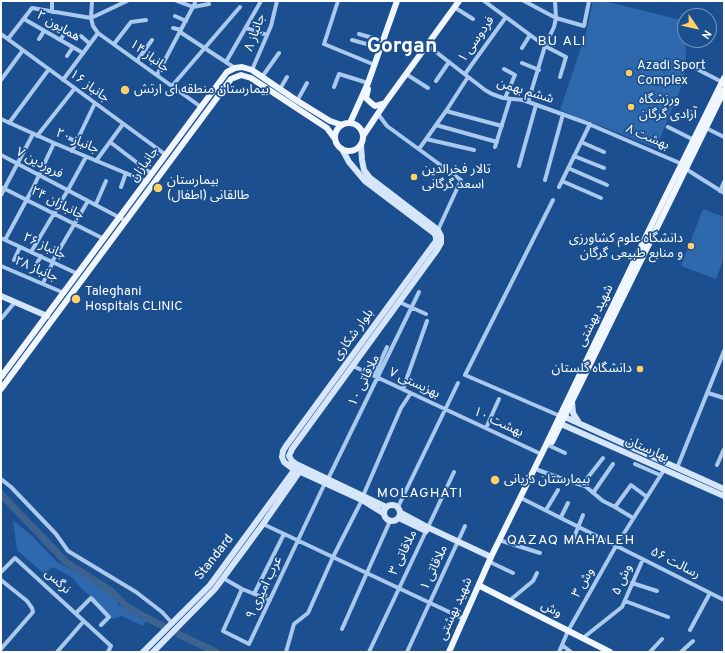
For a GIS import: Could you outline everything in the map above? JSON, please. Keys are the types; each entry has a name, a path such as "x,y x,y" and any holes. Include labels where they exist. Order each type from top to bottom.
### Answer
{"main road":[{"path":"350,123 375,65 396,1"},
{"path":"299,469 292,461 289,453 352,366 392,307 399,302 441,243 441,236 438,230 370,178 364,170 361,145 364,136 378,114 459,1"},
{"path":"235,68 242,66 252,70 297,101 330,121 342,125 350,123 356,125 360,128 364,136"},
{"name":"جانبازان","path":"1,389 126,221 188,130 201,107 227,72 235,68"},
{"name":"جانبازان","path":"1,377 152,174 231,79 241,75 251,78 327,128 335,138"},
{"name":"شهید بهشتی","path":"684,166 694,140 723,80"},
{"path":"368,83 366,98 375,106 386,103"},
{"name":"شهید بهشتی","path":"453,652 482,587 492,560 550,446 562,416 684,166 722,99 724,91"},
{"path":"311,118 315,112"},
{"path":"342,125 336,132 335,138 337,145 346,151 353,151 361,145"},
{"name":"بلوار شکاری","path":"342,149 349,162 365,181 434,233 436,241 392,307 286,446 282,457 284,462 327,481 385,510"},
{"name":"شهید بهشتی","path":"562,416 572,402 644,247"},
{"path":"1,296 47,316"},
{"path":"22,350 28,354"},
{"path":"572,402 573,412 580,425"},
{"name":"بهارستان","path":"562,416 650,460 662,473 724,496"},
{"name":"شهید بهشتی","path":"449,652 541,454 559,423"},
{"name":"بهارستان","path":"559,423 650,460 677,468 724,489"},
{"name":"Standard","path":"143,652 217,576 299,469"},
{"name":"Standard","path":"153,652 223,578 263,524 293,477"},
{"path":"392,504 398,506 400,516 395,521 390,521 386,519 385,510 392,504"},
{"path":"400,516 492,560"},
{"name":"وش","path":"482,587 610,652"}],"street":[{"path":"52,1 52,12"},
{"path":"91,18 92,1"},
{"path":"8,39 32,8 91,18 127,1"},
{"path":"177,1 193,7 209,4"},
{"path":"157,75 195,1"},
{"path":"226,62 261,1"},
{"name":"جانباز ۸","path":"252,70 272,26 277,1"},
{"path":"338,1 324,44 375,65"},
{"path":"484,1 545,46 566,57 560,76"},
{"path":"524,1 556,18 584,26 589,1"},
{"path":"528,102 539,70 545,46 554,27 556,18 555,1"},
{"path":"172,86 240,7"},
{"path":"454,7 473,19"},
{"path":"175,16 186,21"},
{"name":"۱ فردوسی","path":"418,149 446,111 466,76 506,17"},
{"name":"جانباز ۱۴","path":"91,18 93,26 98,32 201,107"},
{"name":"۲ همایون","path":"24,19 83,53"},
{"path":"114,44 131,22 146,20"},
{"path":"173,28 180,31 235,68"},
{"path":"246,28 267,35"},
{"path":"39,39 44,31"},
{"path":"60,40 66,31"},
{"path":"63,80 98,32"},
{"name":"جانباز ۱۶","path":"1,34 166,156"},
{"path":"360,34 383,41"},
{"path":"522,48 530,35"},
{"path":"81,36 90,44"},
{"path":"137,61 152,40"},
{"path":"352,40 381,48"},
{"name":"ششم بهمن","path":"427,45 485,90 508,98 528,102 590,124 605,131"},
{"path":"67,56 73,47"},
{"path":"1,80 23,50"},
{"path":"262,77 279,53"},
{"path":"436,81 449,62"},
{"path":"522,63 539,70"},
{"path":"692,67 723,80"},
{"path":"9,123 49,69"},
{"path":"495,147 515,76 504,69"},
{"path":"334,87 339,74 368,83"},
{"path":"406,74 428,88"},
{"path":"280,89 287,77"},
{"path":"297,101 308,83"},
{"path":"1,195 3,188 35,135 75,88"},
{"path":"72,151 95,103"},
{"path":"519,166 536,105"},
{"path":"446,111 502,126"},
{"path":"378,114 387,126 461,180 438,230"},
{"path":"545,180 563,114"},
{"name":"۲۰ جانباز","path":"1,119 146,182"},
{"path":"96,161 123,124"},
{"path":"559,187 590,124"},
{"path":"436,125 497,142"},
{"path":"668,127 694,140"},
{"path":"706,128 724,137"},
{"name":"۸ بهشت","path":"605,131 684,166 722,192"},
{"path":"69,138 77,142"},
{"path":"426,139 474,150"},
{"path":"110,142 152,174"},
{"path":"581,142 604,152"},
{"path":"2,238 16,219 33,188 54,143"},
{"name":"فروردین ۷","path":"1,155 126,221"},
{"path":"574,156 604,168"},
{"path":"31,252 86,157"},
{"path":"568,168 607,186"},
{"path":"121,187 126,173"},
{"path":"96,204 106,181"},
{"path":"562,181 601,198"},
{"path":"722,192 724,182"},
{"name":"جانبازان ۲۴","path":"3,188 104,239"},
{"path":"44,281 52,262 88,200"},
{"path":"553,200 465,375 562,416"},
{"name":"جانباز ۲۶","path":"2,238 78,274"},
{"path":"14,260 20,246"},
{"path":"36,264 41,256"},
{"name":"جانباز ۲۸","path":"1,266 64,293"},
{"name":"۱۰ ملاقاتی","path":"298,540 419,292 375,376"},
{"path":"1,319 15,302"},
{"path":"399,302 426,314"},
{"path":"403,389 427,321"},
{"path":"375,376 387,347"},
{"path":"677,468 724,351"},
{"name":"۷ بهزیستی","path":"352,366 446,409"},
{"path":"398,506 458,383"},
{"path":"286,652 294,624 308,613 362,498 401,408 411,393"},
{"path":"708,394 724,398"},
{"path":"486,428 499,399"},
{"name":"بهشت ۱۰","path":"446,409 541,454"},
{"path":"550,446 565,453"},
{"path":"717,465 724,450"},
{"path":"582,485 603,458"},
{"path":"593,493 613,464"},
{"path":"635,464 662,473"},
{"path":"538,470 586,486 603,501 633,518"},
{"name":"ملاقاتی ۳","path":"368,652 454,472"},
{"name":"وش ۳","path":"558,652 568,631 616,546 662,473"},
{"path":"1,479 56,534 68,550 136,592 162,612 172,623"},
{"path":"615,507 631,485 647,497"},
{"path":"546,510 558,490"},
{"name":"۵۶ رسالت","path":"523,498 724,600"},
{"path":"561,518 568,503"},
{"path":"573,540 583,515"},
{"path":"342,629 390,521"},
{"path":"263,524 464,619"},
{"name":"ملاقاتی ۱","path":"407,652 466,526"},
{"path":"254,594 284,534"},
{"name":"۹ عرب امیری","path":"242,590 223,631 249,644 298,540"},
{"path":"502,541 540,553"},
{"name":"نرگس","path":"1,572 15,558 111,646 108,652"},
{"name":"وش ۵","path":"583,638 622,607 643,559"},
{"path":"492,560 513,574"},
{"path":"509,601 533,581 538,573"},
{"path":"223,578 242,590 270,600"},
{"path":"1,580 27,601 33,612 1,649"},
{"path":"632,583 657,591"},
{"path":"690,630 710,593"},
{"path":"76,613 91,598 109,617 101,624"},
{"path":"625,601 668,617"},
{"path":"56,652 84,621"},
{"path":"650,652 662,639"},
{"path":"681,652 693,641"},
{"path":"562,644 571,652"}],"shaded area":[{"name":"Azadi Sport Complex","path":"593,1 604,1 677,19 677,48 686,48 686,63 683,83 656,148 560,110 586,33"},
{"path":"703,209 724,217 724,258 716,279 681,266"},
{"path":"13,520 31,535 57,562 111,591 119,606 147,618 143,626 122,616 112,619 71,577 53,567 44,574 17,550"}],"waterway":[{"path":"1,494 66,562 111,591 125,605 163,626"},
{"path":"178,634 216,652"}],"place":[{"name":"Azadi Sport Complex","path":"629,73"},
{"name":"بیمارستان منطقه ای ارتش","path":"125,90"},
{"name":"ورزشگاه آزادی گرگان","path":"631,107"},
{"name":"تالار فخرالدین اسعد گرگانی","path":"414,177"},
{"name":"بیمارستان طالقانی (اطفال)","path":"158,188"},
{"name":"دانشگاه علوم کشاورزی و منابع طبیعی گرگان","path":"691,246"},
{"name":"Taleghani Hospitals CLINIC","path":"76,299"},
{"name":"دانشگاه گلستان","path":"640,369"},
{"name":"بیمارستان دزیانی","path":"495,480"}],"district":[{"name":"BU ALI","path":"562,42"},
{"name":"Gorgan","path":"402,48"},
{"name":"MOLAGHATI","path":"420,494"},
{"name":"QAZAQ MAHALEH","path":"571,541"}]}
